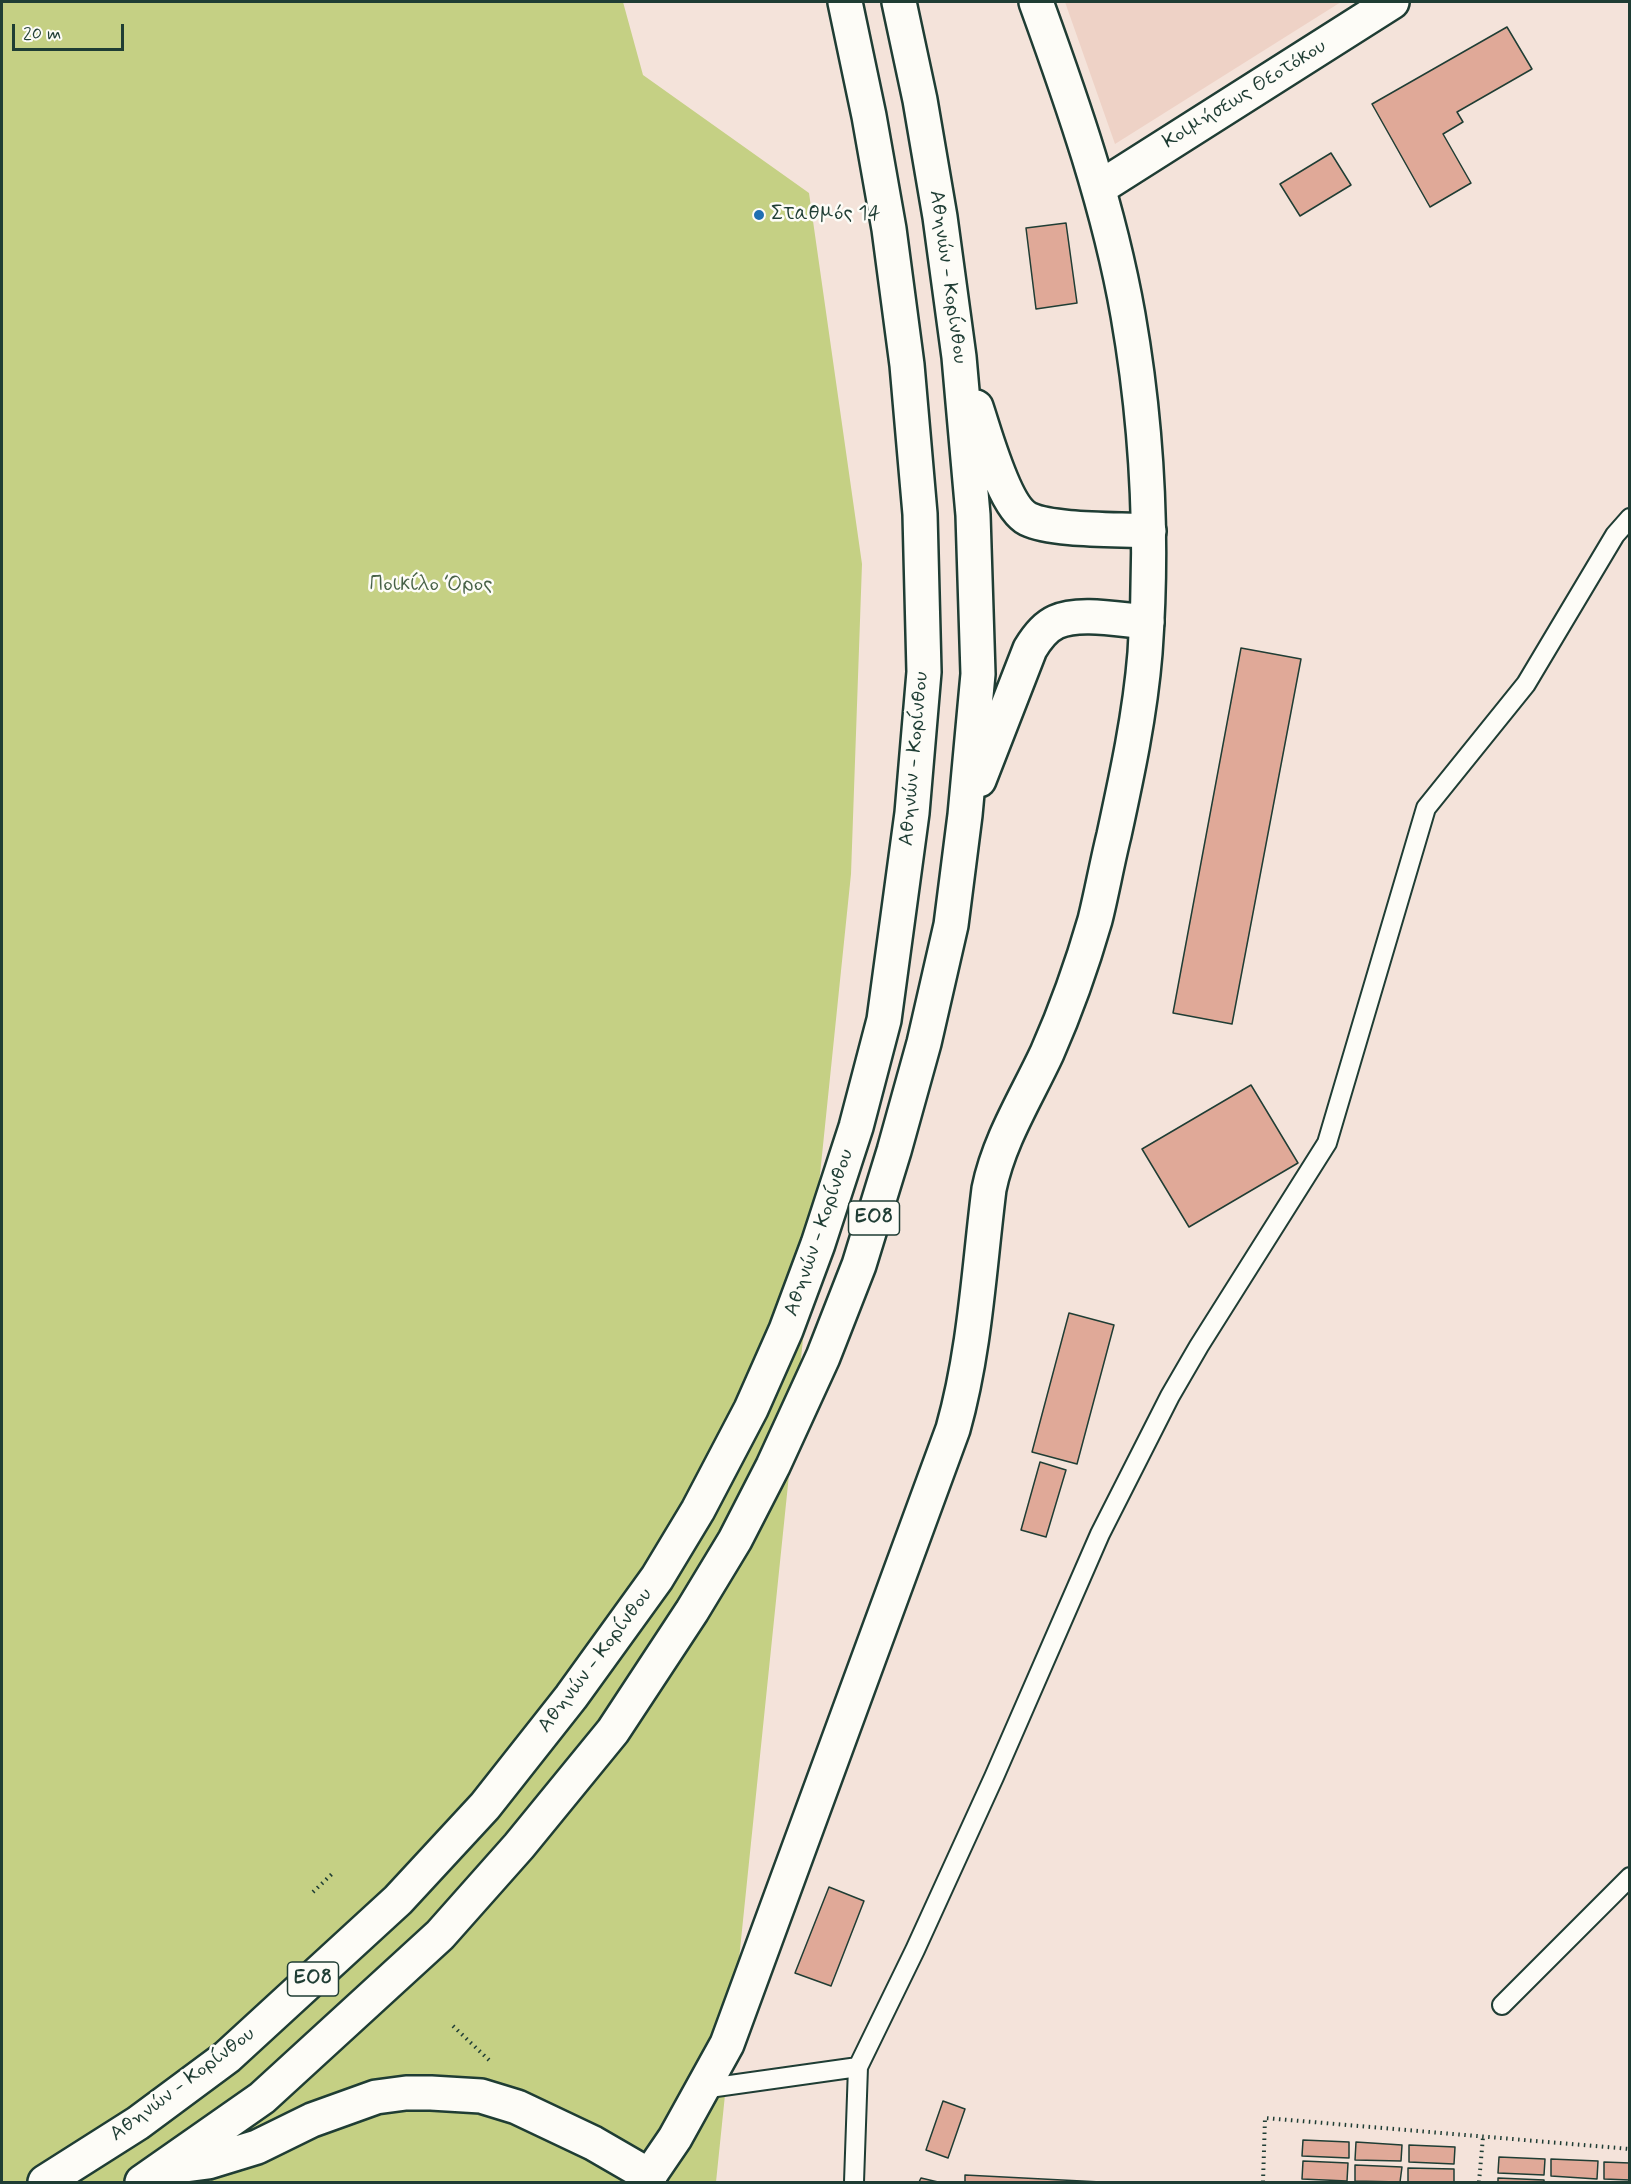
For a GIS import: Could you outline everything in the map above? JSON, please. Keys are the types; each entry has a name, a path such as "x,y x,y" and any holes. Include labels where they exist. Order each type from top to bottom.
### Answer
{"main road":[{"name":"Αθηνών - Κορίνθου","path":"45,2182 138,2123 227,2057 398,1900 485,1806 578,1688 657,1578 692,1520 751,1409 786,1330 818,1244 856,1127 884,1020 912,813 924,672 920,514 907,365 889,228 845,2"},
{"name":"Αθηνών - Κορίνθου","path":"154,2175 262,2098 440,1935 519,1846 613,1731 692,1611 735,1540 773,1466 823,1357 859,1265 924,1042 951,924 965,815 978,674 973,515 959,357 930,159 899,2"},
{"path":"154,2175 257,2147 312,2120 376,2097 406,2093 431,2093 481,2096 517,2108 593,2143 648,2179 675,2139 727,2044 953,1429 963,1396 993,1166 1072,993 1095,919 1137,719 1146,622 1149,531 1144,459 1128,315 1099,188 1070,96 1036,2"},
{"name":"Κοιμήσεως Θεοτόκου","path":"1099,188 1392,2"},
{"path":"959,357 1004,487 1014,505 1027,519 1053,526 1149,531"},
{"path":"965,815 1030,648 1037,637 1055,622 1074,616 1146,622"}],"lane":[{"path":"854,2182 858,2067 915,1950 994,1777 1105,1523 1170,1396 1199,1346 1327,1143 1426,808 1526,684 1615,535 1629,518"},
{"path":"1502,2005 1629,1877"},
{"path":"702,2089 858,2067"}],"path":[{"path":"313,1892 334,1872"},
{"path":"1263,2182 1266,2118 1629,2149"},
{"path":"1479,2182 1483,2137"}],"shaded area":[{"path":"1065,2 1341,2 1115,144"}],"green space":[{"name":"Ποικίλο Όρος","path":"2,2 623,2 643,75 809,193 862,564 851,874 716,2182 2,2182"}],"building":[{"path":"1507,27 1532,69 1457,112 1463,122 1443,134 1471,183 1430,207 1372,104"},
{"path":"1331,153 1351,185 1300,216 1280,184"},
{"path":"1066,223 1077,303 1036,309 1026,228"},
{"path":"1241,648 1301,659 1232,1024 1173,1013"},
{"path":"1251,1085 1298,1163 1189,1227 1142,1149"},
{"path":"1069,1313 1114,1325 1077,1464 1032,1452"},
{"path":"1040,1462 1066,1470 1046,1537 1021,1530"},
{"path":"829,1887 864,1901 831,1986 795,1973"},
{"path":"943,2101 965,2109 948,2158 926,2150"},
{"path":"1303,2140 1349,2142 1349,2158 1302,2156"},
{"path":"1356,2142 1402,2145 1401,2161 1355,2160"},
{"path":"1409,2145 1455,2147 1454,2164 1409,2162"},
{"path":"1499,2157 1545,2159 1544,2175 1498,2173"},
{"path":"1551,2159 1598,2161 1597,2179 1551,2176"},
{"path":"1303,2161 1348,2163 1347,2181 1302,2179"},
{"path":"1604,2162 1630,2163 1630,2180 1604,2179"},
{"path":"1355,2165 1402,2167 1400,2182 1355,2181"},
{"path":"1408,2168 1454,2169 1454,2182 1408,2182"},
{"path":"965,2175 1101,2182 965,2182"},
{"path":"921,2178 938,2182 919,2182"},
{"path":"1498,2178 1544,2180 1544,2182 1498,2182"}],"place":[{"name":"Σταθμός 14","path":"759,215"}]}
